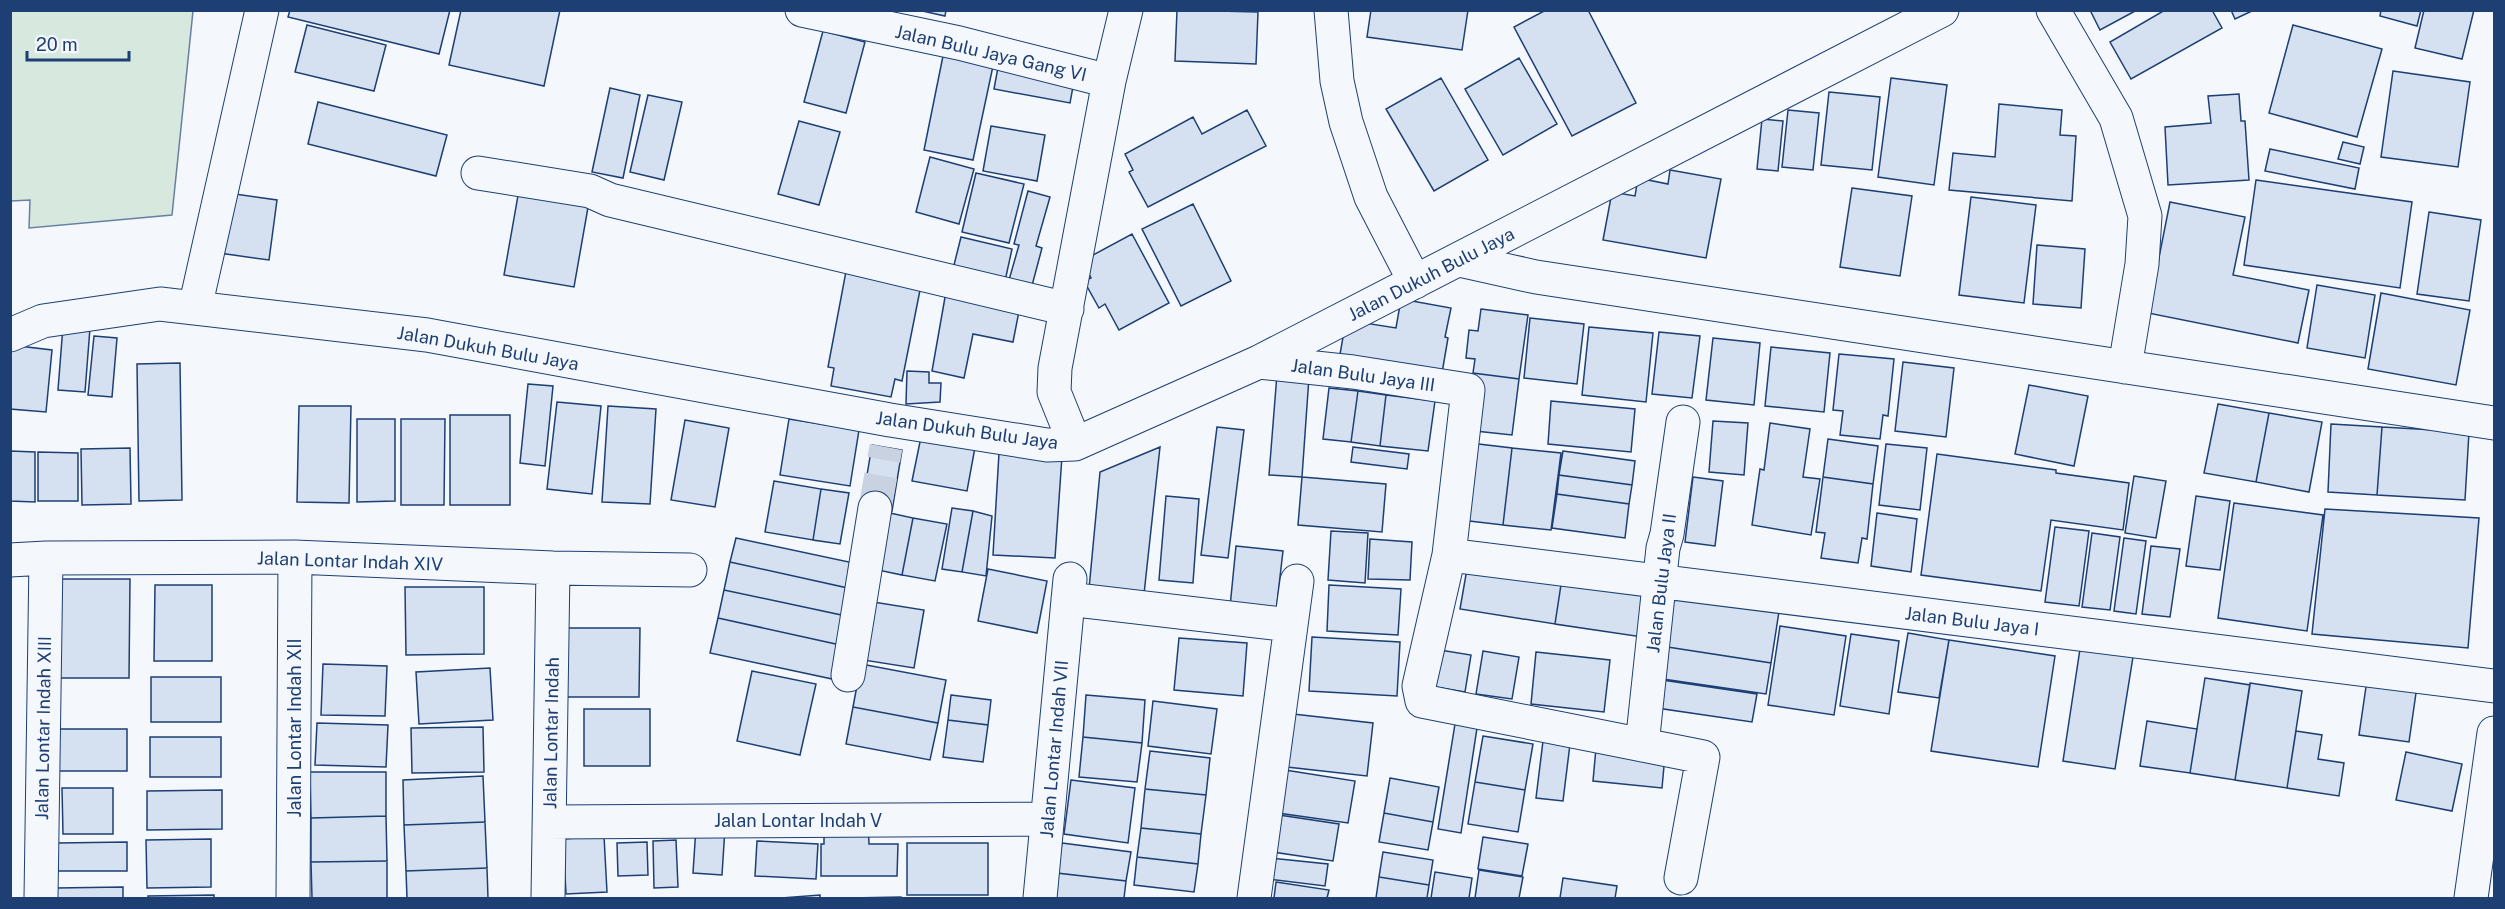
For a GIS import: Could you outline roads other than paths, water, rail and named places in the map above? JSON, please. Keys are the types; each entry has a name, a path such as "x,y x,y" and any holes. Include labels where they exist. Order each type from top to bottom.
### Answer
{"street":[{"path":"195,308 262,10"},
{"path":"1075,444 1054,392 1055,368 1109,81 1126,10"},
{"path":"1331,10 1337,81 1346,122 1371,197 1415,282"},
{"name":"Jalan Dukuh Bulu Jaya","path":"10,335 42,321 160,304 427,335 888,434 1047,445 1075,444 1259,362 1942,10"},
{"path":"2053,10 2116,118 2145,216 2142,264 2125,367"},
{"name":"Jalan Bulu Jaya Gang VI","path":"808,11 959,43 1109,81"},
{"path":"478,173 590,191 610,200 1067,309"},
{"path":"1459,260 1536,277 2494,423"},
{"name":"Jalan Bulu Jaya III","path":"1259,362 1353,372 1468,390 1449,555"},
{"name":"Jalan Bulu Jaya II","path":"1642,745 1663,548 1683,422"},
{"path":"848,675 875,508"},
{"path":"1449,555 1419,686 1422,701 1702,756 1681,878"},
{"name":"Jalan Bulu Jaya I","path":"1449,555 2494,686"},
{"name":"Jalan Lontar Indah XIV","path":"10,560 295,557 553,568 690,570"},
{"name":"Jalan Lontar Indah XII","path":"293,898 295,557"},
{"name":"Jalan Lontar Indah XIII","path":"41,898 45,558"},
{"name":"Jalan Lontar Indah","path":"548,898 553,568"},
{"path":"1254,898 1297,581"},
{"name":"Jalan Lontar Indah VII","path":"1040,898 1069,589 1291,625"},
{"path":"2471,898 2494,733"},
{"name":"Jalan Lontar Indah V","path":"549,822 1047,819"}],"tunnel":[{"path":"875,508 886,447"}]}
